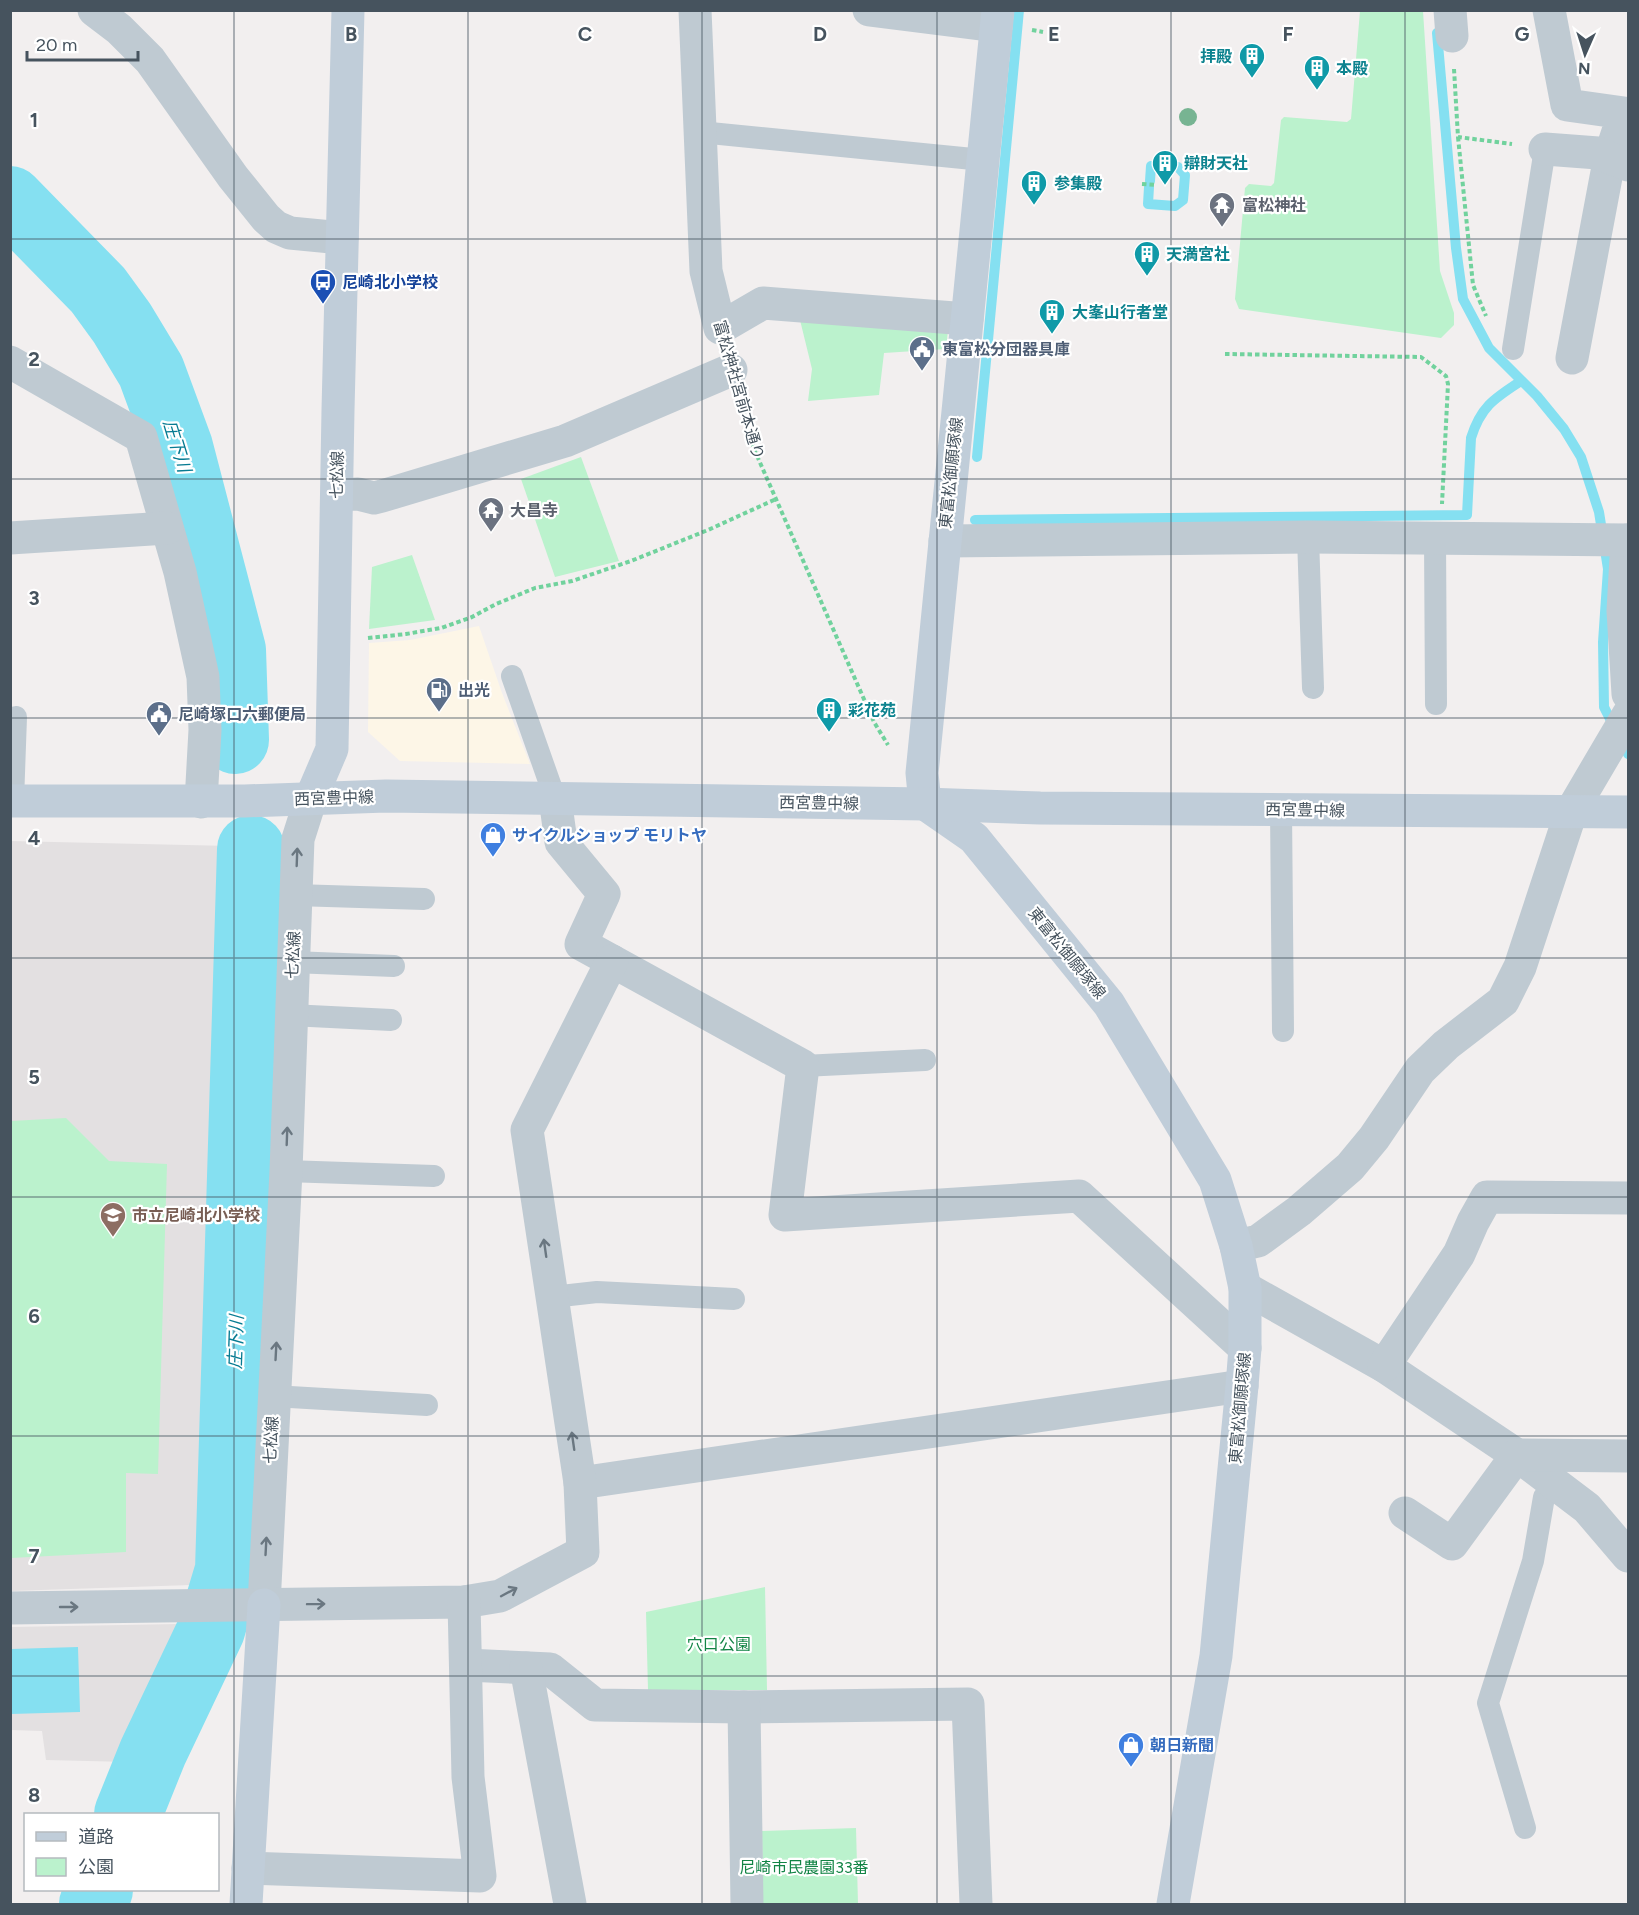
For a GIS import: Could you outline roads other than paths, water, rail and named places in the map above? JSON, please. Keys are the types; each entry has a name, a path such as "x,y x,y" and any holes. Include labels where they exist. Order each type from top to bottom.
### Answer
{"main road":[{"name":"七松線","path":"310,798 332,749 348,10"},
{"name":"東富松御願塚線","path":"1007,22 983,160 922,773 925,804 974,838 1109,1004 1215,1180 1236,1246 1245,1288 1245,1348 1242,1386 1216,1656 1173,1905"},
{"name":"西宮豊中線","path":"12,801 201,802 310,798 555,798 1040,808 1629,812"},
{"name":"七松線","path":"246,1905 250,1605"}],"street":[{"path":"94,10 119,29 150,60 232,177 266,218 276,227 290,233 342,237"},
{"name":"富松神社宮前本通り","path":"695,10 706,271 720,328 763,303 967,319"},
{"path":"869,10 1007,22"},
{"path":"1549,10 1567,105 1624,112 1619,161 1572,358"},
{"path":"1545,149 1598,153 1619,161"},
{"path":"10,362 141,437 194,627 203,676 205,730 201,802"},
{"path":"337,495 358,494 374,498 565,441 731,370"},
{"path":"10,538 167,528"},
{"path":"945,541 1308,537 1615,540 1623,612 1623,719 1571,812 1520,967 1503,1001 1446,1045 1420,1070 1374,1138 1350,1167 1299,1211 1258,1241 1236,1246"},
{"name":"七松線","path":"250,1605 273,1396 286,1171 298,839 310,798"},
{"path":"555,798 561,842 604,894 581,944 803,1066 785,1215 1079,1196 1245,1348"},
{"path":"10,1608 464,1602 500,1596 583,1552 579,1484 527,1130 612,961"},
{"path":"1384,1366 1459,1254 1487,1197 1629,1198"},
{"path":"1245,1288 1384,1366 1517,1455 1587,1508 1629,1556"},
{"path":"579,1484 1242,1386"},
{"path":"1517,1455 1629,1456"},
{"path":"1405,1513 1452,1544 1517,1455"},
{"path":"248,1868 480,1876 468,1777 464,1602"},
{"path":"466,1665 550,1669 595,1705 744,1707 969,1704 976,1905"},
{"path":"526,1668 570,1905"},
{"path":"744,1707 747,1905"}],"lane":[{"path":"700,132 983,160"},
{"path":"1513,349 1545,149"},
{"path":"1308,537 1313,688"},
{"path":"1436,704 1438,538"},
{"path":"512,676 555,798"},
{"path":"12,801 16,717"},
{"path":"1281,809 1283,1031"},
{"path":"295,895 424,899"},
{"path":"292,962 394,966"},
{"path":"290,1015 391,1020"},
{"path":"803,1066 925,1060"},
{"path":"286,1171 434,1176"},
{"path":"552,1297 597,1292 734,1299"},
{"path":"273,1396 427,1405"},
{"path":"1525,1828 1488,1703 1533,1561 1544,1497 1556,1484"}],"water":[{"path":"78,1647 80,1712 11,1714 11,1649"}],"waterway":[{"path":"977,457 1019,10"},
{"path":"1437,33 1456,248 1463,299 1489,348 1537,396 1564,429 1581,457 1599,512 1608,569 1603,642 1604,707 1628,754"},
{"path":"1149,187 1148,204 1175,206 1183,200 1185,175 1178,167 1151,166 1150,181"},
{"name":"庄下川","path":"10,200 98,290 122,323 151,371 179,447 232,650 235,740"},
{"path":"975,520 1467,515 1471,438 1475,427 1484,410 1521,381"},
{"name":"庄下川","path":"128,1813 153,1752 211,1630 229,1570 251,849"},
{"name":"庄下川","path":"93,1904 99,1891"}],"place":[{"name":"拝殿","path":"1252,79"},
{"name":"本殿","path":"1317,91"},
{"name":"辯財天社","path":"1165,186"},
{"name":"参集殿","path":"1034,206"},
{"name":"富松神社","path":"1222,228"},
{"name":"天満宮社","path":"1147,277"},
{"name":"尼崎北小学校","path":"323,305"},
{"name":"大峯山行者堂","path":"1052,335"},
{"name":"東富松分団器具庫","path":"922,372"},
{"name":"大昌寺","path":"491,533"},
{"name":"出光","path":"439,713"},
{"name":"彩花苑","path":"829,733"},
{"name":"尼崎塚口六郵便局","path":"159,737"},
{"name":"サイクルショップ モリトヤ","path":"493,858"},
{"name":"市立尼崎北小学校","path":"113,1238"},
{"name":"朝日新聞","path":"1131,1768"}],"park label":[{"name":"穴口公園","path":"719,1644"},
{"name":"尼崎市民農園33番","path":"804,1867"}]}
